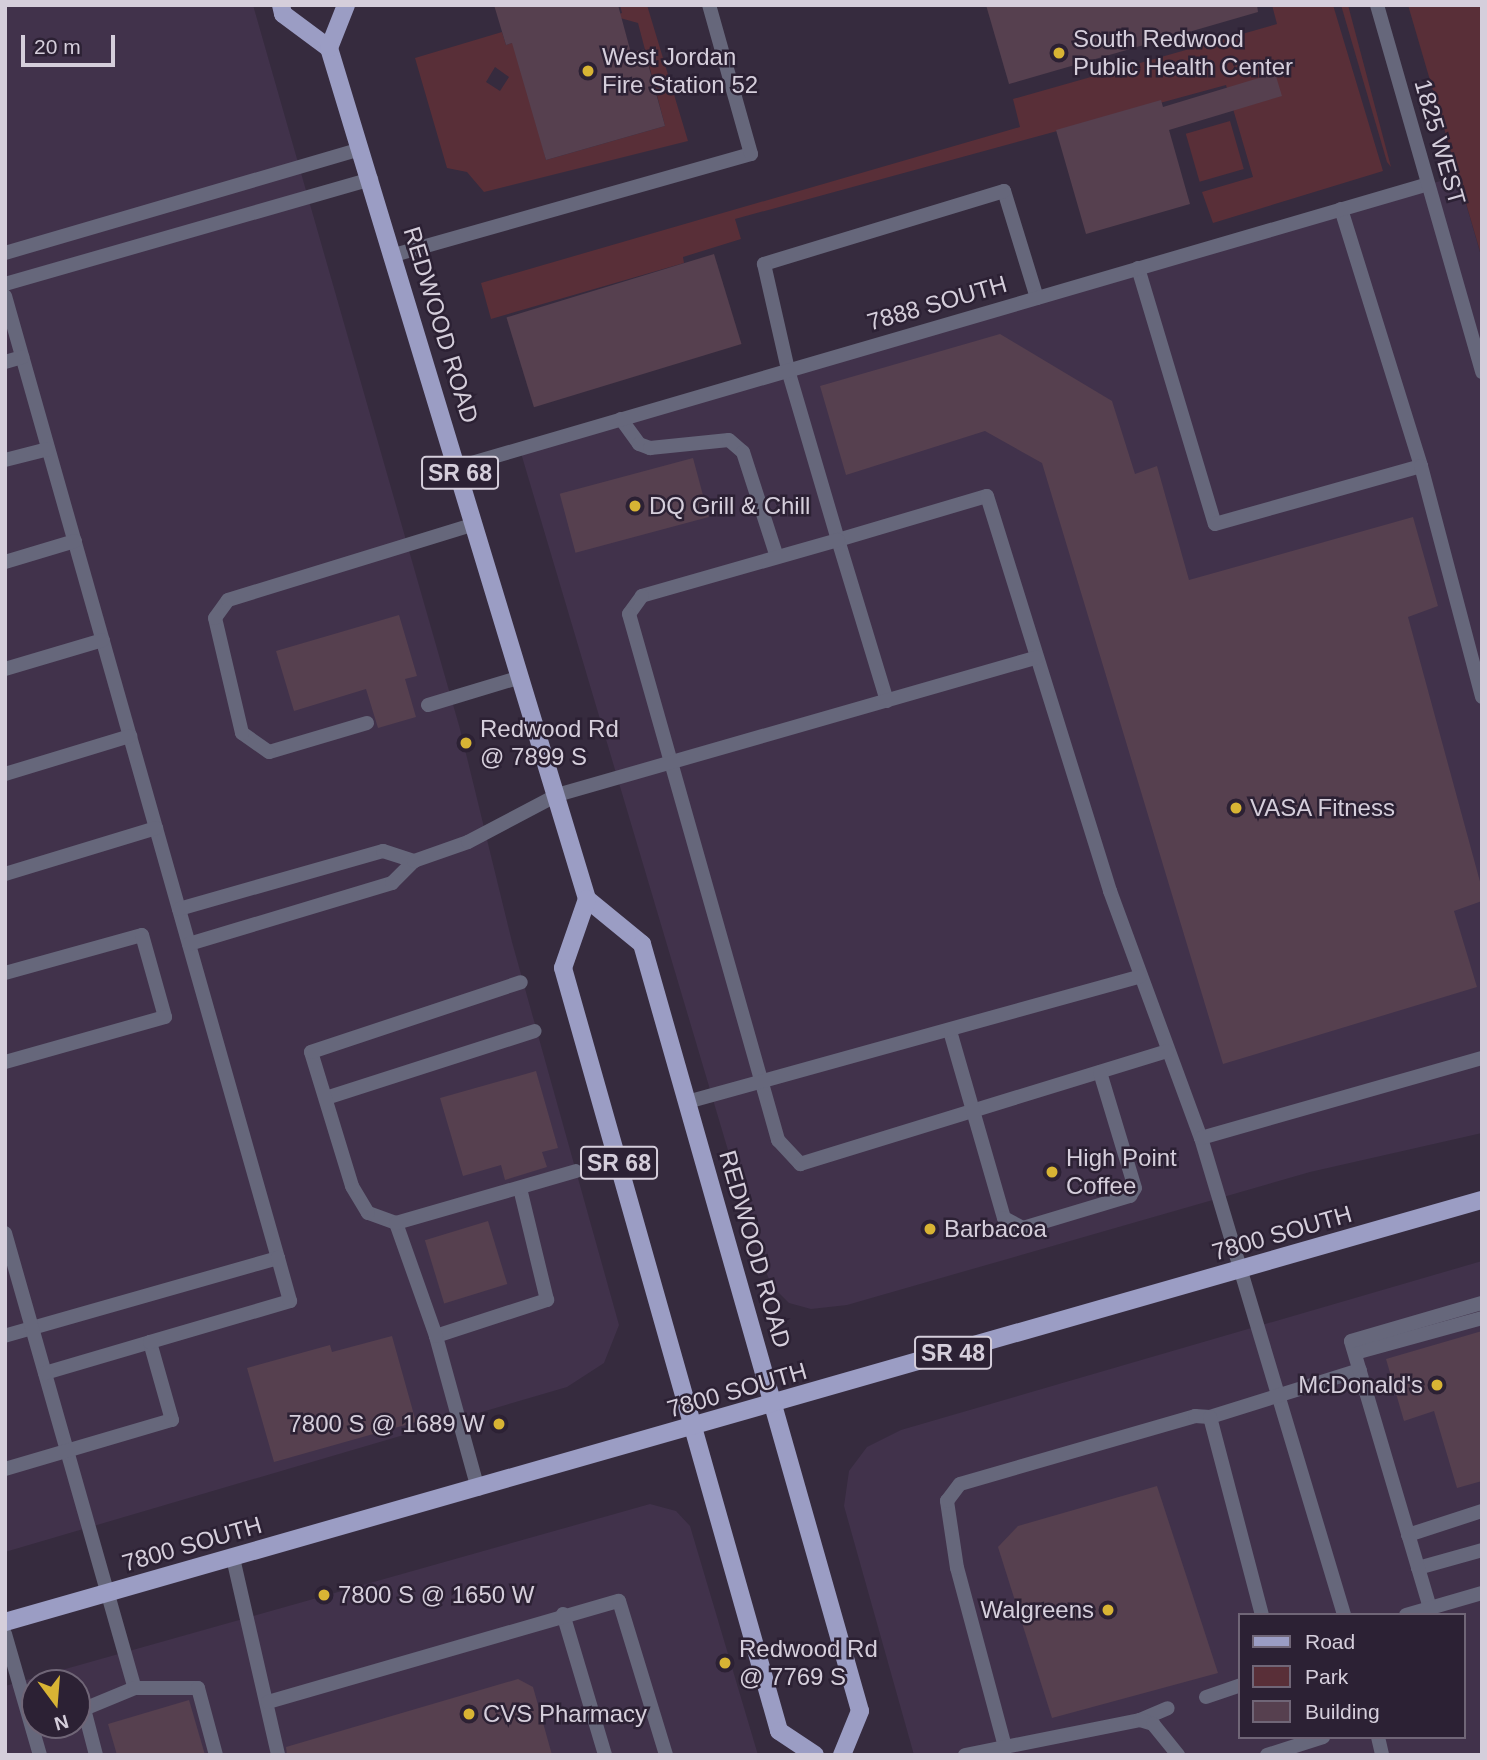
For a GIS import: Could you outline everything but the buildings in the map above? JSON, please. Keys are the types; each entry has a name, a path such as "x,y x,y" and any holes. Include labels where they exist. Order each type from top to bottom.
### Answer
{"main road":[{"path":"281,5 283,13 329,48 346,5"},
{"name":"REDWOOD ROAD","path":"329,48 522,677 587,899 642,944 860,1711 842,1755"},
{"name":"SR 68","path":"587,899 563,968 779,1731 815,1755"},
{"name":"7800 SOUTH","path":"5,1622 1241,1271 1482,1199"}],"street":[{"path":"394,255 751,154 709,5"},
{"name":"1825 WEST","path":"1377,5 1482,372"},
{"path":"5,253 361,149"},
{"path":"5,284 371,179"},
{"name":"7888 SOUTH","path":"458,467 1428,184"},
{"path":"887,701 788,370 764,264 1004,191 1037,298"},
{"path":"1341,209 1421,466 1482,697"},
{"path":"1138,268 1215,524 1421,466"},
{"path":"5,296 290,1301 44,1373"},
{"path":"5,362 22,357"},
{"path":"621,419 639,444 650,449 729,440 743,452 777,557"},
{"path":"5,460 48,449"},
{"path":"1167,1051 800,1164 778,1140 629,614 642,596 987,496 1140,976 1201,1138 1280,1393 1343,1613"},
{"path":"367,723 269,752 243,733 215,618 228,600 475,523"},
{"path":"5,562 75,541"},
{"path":"5,669 103,640"},
{"path":"189,944 392,883 414,861 468,842 557,796 1037,657"},
{"path":"428,705 522,677"},
{"path":"5,774 130,736"},
{"path":"5,874 156,828"},
{"path":"179,909 383,851 414,861"},
{"path":"5,974 142,935 165,1017 5,1062"},
{"path":"687,1102 762,1085 1140,976"},
{"path":"521,982 314,1047 311,1058 352,1186 368,1213 396,1223 576,1171"},
{"path":"326,1098 535,1031"},
{"path":"950,1031 1004,1218 1023,1228 1130,1196 1135,1188 1100,1072"},
{"path":"1201,1138 1482,1058"},
{"path":"436,1336 547,1300 520,1188"},
{"path":"396,1223 436,1336 478,1489"},
{"path":"5,1233 135,1688"},
{"path":"5,1336 278,1258"},
{"path":"1430,1608 1351,1341 1482,1303"},
{"path":"1355,1353 1482,1318"},
{"path":"5,1469 172,1420 150,1342"},
{"path":"1004,1743 957,1568 947,1501 960,1484 1195,1416 1210,1418 1280,1393 1360,1370"},
{"path":"1210,1418 1261,1613"},
{"path":"1408,1535 1482,1511"},
{"path":"1418,1569 1482,1550"},
{"path":"233,1558 278,1755"},
{"path":"1413,1613 1482,1593"},
{"path":"268,1702 563,1614 619,1601 666,1755"},
{"path":"563,1614 605,1755"},
{"path":"5,1634 40,1755"},
{"path":"1206,1697 1238,1686"},
{"path":"96,1755 84,1709 135,1688 198,1688 216,1755"},
{"path":"965,1755 1004,1743 1035,1743 1140,1720 1168,1708"},
{"path":"1140,1720 1153,1724 1178,1755"},
{"path":"1267,1755 1317,1739"}],"shaded area":[{"path":"5,5 253,5 460,729 512,942 619,1325 604,1363 567,1387 5,1552"},
{"path":"1458,176 1482,259 1482,1133 1310,1172 847,1305 811,1309 789,1303 772,1286 760,1258 518,443"},
{"path":"1482,1261 1482,1755 914,1755 844,1506 849,1471 867,1447 901,1430"},
{"path":"650,1504 676,1511 690,1526 758,1755 5,1755 5,1686 21,1681 21,1739 91,1739 91,1669 65,1669"}],"green space":[{"path":"620,5 647,5 688,141 484,192 467,172 447,168 415,58 502,32 506,45 518,41 546,160 665,126 638,23 613,16 622,13","holes":["495,67 509,77 500,91 486,82"]},
{"path":"1272,5 1333,5 1383,171 1213,223 1202,192 1253,177 1226,85 735,219 741,239 683,257 684,263 491,319 481,283 1020,127 1013,99 1277,24"},
{"path":"1341,5 1348,5 1391,167 1387,162"},
{"path":"1408,5 1482,5 1482,258"},
{"path":"1230,121 1244,169 1200,182 1186,134"}],"place":[{"name":"South Redwood Public Health Center","path":"1059,53"},
{"name":"West Jordan Fire Station 52","path":"588,71"},
{"name":"DQ Grill & Chill","path":"635,506"},
{"name":"Redwood Rd @ 7899 S","path":"466,743"},
{"name":"VASA Fitness","path":"1236,808"},
{"name":"High Point Coffee","path":"1052,1172"},
{"name":"Barbacoa","path":"930,1229"},
{"name":"McDonald's","path":"1437,1385"},
{"name":"7800 S @ 1689 W","path":"499,1424"},
{"name":"7800 S @ 1650 W","path":"324,1595"},
{"name":"Walgreens","path":"1108,1610"},
{"name":"Redwood Rd @ 7769 S","path":"725,1663"},
{"name":"CVS Pharmacy","path":"469,1714"}]}
